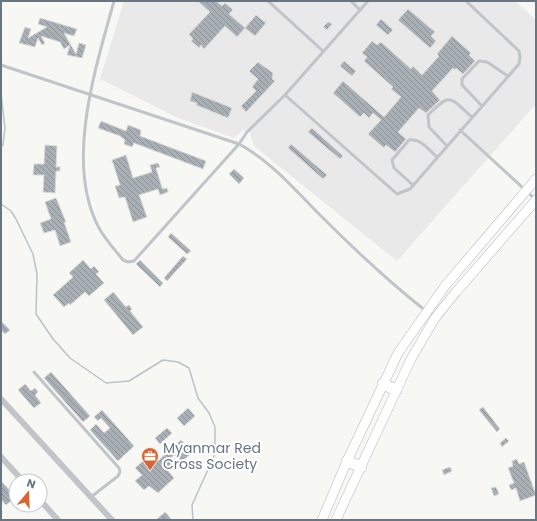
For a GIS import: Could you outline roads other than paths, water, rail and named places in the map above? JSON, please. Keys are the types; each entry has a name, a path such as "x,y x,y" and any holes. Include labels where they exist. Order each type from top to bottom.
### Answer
{"highway":[{"path":"383,384 396,390"},
{"path":"347,460 361,467"}],"main road":[{"path":"322,520 347,460 398,353 445,286 536,179"},
{"path":"336,520 410,359 435,318 536,200"}],"street":[{"path":"1,399 112,520"},
{"path":"1,457 16,473"},
{"path":"48,509 58,520"}],"lane":[{"path":"114,1 89,93 84,156 89,202 99,228 123,260 128,262 134,261 239,144 247,132 284,95 368,1"},
{"path":"268,1 323,51"},
{"path":"351,1 360,10"},
{"path":"284,95 397,194 410,189 519,64 520,57 518,51 466,1"},
{"path":"482,106 462,85 462,79 479,61 487,62 508,76"},
{"path":"1,65 239,144 252,151 271,166 332,226 426,311"},
{"path":"447,146 429,127 428,115 442,101 446,100 454,101 472,117"},
{"path":"460,130 536,200"},
{"path":"413,185 394,168 392,160 394,156 409,140 412,139 419,141 437,157"},
{"path":"34,372 119,468 120,472 118,476 91,497"}],"waterway":[{"path":"1,79 1,88"},
{"path":"1,93 5,128 3,145 1,147"},
{"path":"1,204 11,211 33,254 37,274 36,314 53,339 70,358 106,383 129,381 163,360 178,362 189,368 198,398 209,413 215,427 215,454 192,505 193,520"}],"place":[{"name":"Myanmar Red Cross Society","path":"150,471"}]}
